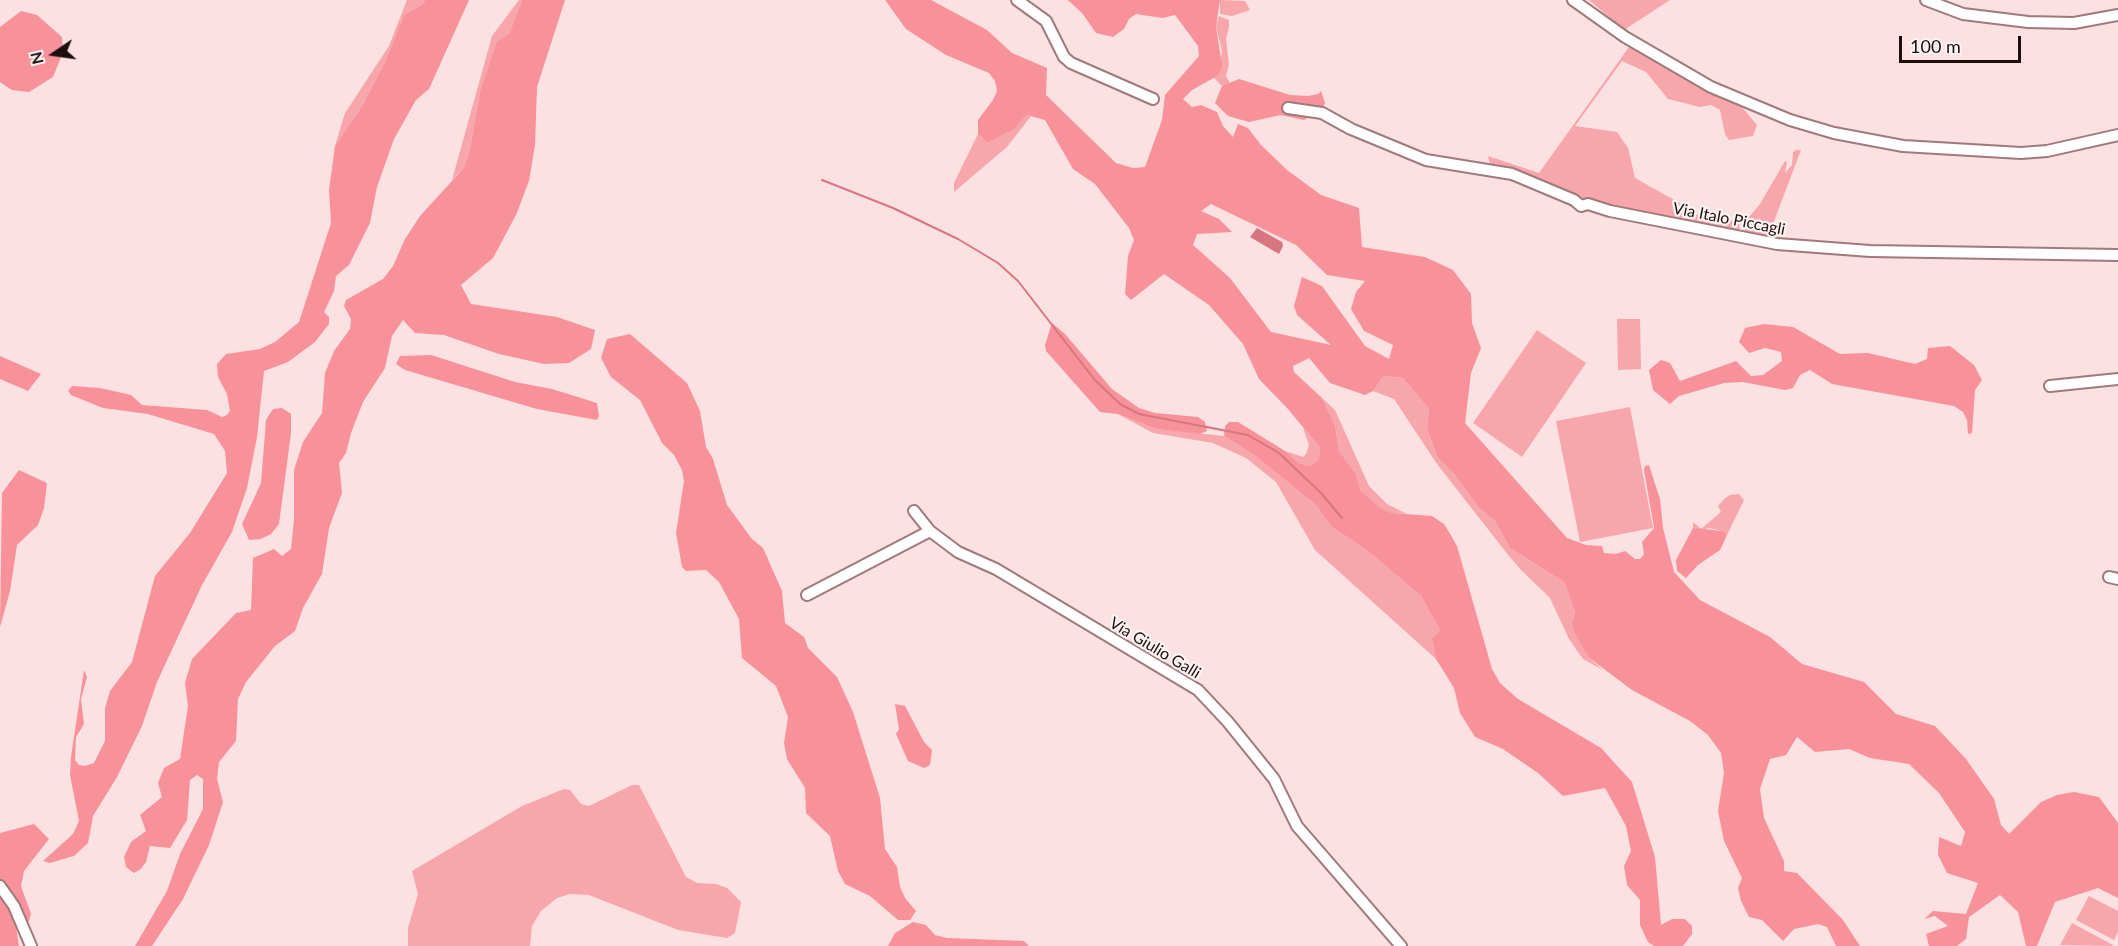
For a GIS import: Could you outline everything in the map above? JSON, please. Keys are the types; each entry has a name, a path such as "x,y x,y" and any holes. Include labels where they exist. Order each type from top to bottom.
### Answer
{"street":[{"path":"1017,0 1046,21 1068,61 1153,99"},
{"path":"1573,0 1625,37 1702,83 1790,120 1826,131 1903,146 2021,153 2047,151 2118,135"},
{"path":"1926,0 1963,14 2028,22 2074,23 2118,15"},
{"name":"Via Italo Piccagli","path":"1288,108 1322,113 1351,129 1426,160 1512,174 1531,180 1574,200 1581,206 1588,204 1610,211 1777,244 1870,251 2118,255"},
{"path":"2050,386 2118,379"},
{"name":"Via Giulio Galli","path":"914,511 930,531 958,552 996,569 1198,690 1228,722 1274,779 1302,832 1401,946"},
{"path":"807,595 930,531"},
{"path":"0,886 14,906 31,946"}],"shaded area":[{"path":"407,0 425,0 423,4 404,15 385,62 362,106 335,146 345,113 389,46"},
{"path":"425,0 469,0 429,89 416,100 394,139 377,187 370,223 349,265 336,276 334,291 324,312 329,317 329,324 315,342 288,362 264,371 257,437 247,488 232,532 202,585 157,682 142,726 117,777 93,816 88,843 74,856 50,863 43,861 73,834 79,821 70,775 84,670 87,677 81,699 84,724 76,737 75,760 79,765 85,766 94,763 105,741 105,708 110,691 132,662 155,576 190,533 227,473 225,451 214,434 148,414 103,408 71,395 68,391 72,386 100,388 131,395 142,405 207,410 222,417 227,415 230,411 227,394 218,377 217,364 226,354 260,349 275,342 299,322 331,223 329,190 335,146 362,106 385,62 404,15 423,4"},
{"path":"519,0 522,0 509,34 480,92 469,154 463,169 452,180 492,36"},
{"path":"522,0 565,0 537,87 535,145 529,181 516,215 493,258 461,285 471,304 557,317 595,330 591,349 569,363 544,364 499,354 444,335 415,333 403,320 392,336 385,368 363,402 346,453 339,463 342,493 329,528 322,574 303,608 295,631 275,646 246,682 238,699 236,741 219,762 217,779 223,802 209,845 183,899 152,946 135,946 167,891 180,854 203,809 203,779 197,775 190,780 187,820 170,848 150,846 146,862 141,869 134,873 126,867 124,857 131,842 146,831 140,815 162,797 158,783 164,768 180,759 188,706 185,683 192,659 236,613 251,610 253,558 274,549 282,556 291,549 294,519 294,470 303,442 322,413 325,373 334,351 350,329 351,319 344,306 346,300 383,279 393,266 405,239 420,216 463,169 469,154 480,92 497,42 509,34"},
{"path":"885,0 931,0 987,30 1012,53 1047,68 1046,95 1116,163 1133,168 1145,167 1162,120 1165,95 1199,56 1198,46 1175,15 1162,18 1136,14 1129,19 1124,29 1113,37 1096,33 1082,13 1068,0 1220,0 1216,27 1222,65 1219,75 1192,90 1183,99 1192,107 1201,105 1217,112 1223,126 1233,137 1238,124 1248,128 1261,145 1287,170 1321,195 1359,208 1362,247 1425,257 1453,270 1471,294 1472,323 1481,348 1471,373 1465,423 1567,538 1586,545 1602,546 1604,553 1616,554 1625,551 1635,559 1640,559 1644,554 1642,542 1654,528 1644,470 1645,466 1649,465 1660,499 1663,528 1674,572 1700,600 1770,637 1802,664 1864,682 1896,714 1935,726 1966,759 1994,799 2001,825 2009,834 2041,802 2057,795 2074,792 2099,797 2118,823 2118,898 2098,888 2055,902 2037,946 2026,946 2018,912 2000,895 1969,917 1966,939 1957,946 1929,946 1926,934 1948,926 1935,916 1924,919 1933,911 1966,914 1978,883 1947,873 1938,855 1939,837 1961,846 1965,832 1939,793 1909,764 1870,758 1849,749 1815,752 1797,737 1786,755 1770,759 1760,789 1764,818 1784,861 1784,871 1797,873 1843,920 1860,946 1836,946 1827,927 1818,924 1794,929 1783,941 1762,920 1749,917 1741,901 1738,888 1742,878 1724,841 1718,811 1724,773 1721,753 1708,735 1690,721 1632,690 1588,657 1574,631 1572,623 1575,612 1564,582 1510,548 1495,521 1478,507 1455,475 1438,458 1427,429 1429,409 1403,378 1384,376 1373,391 1365,395 1330,383 1309,358 1293,366 1294,372 1322,398 1335,425 1339,451 1356,474 1361,491 1381,508 1392,513 1432,516 1444,524 1457,546 1492,669 1500,683 1518,699 1601,748 1632,782 1655,857 1661,925 1672,919 1685,919 1692,926 1692,934 1683,946 1654,946 1648,942 1640,925 1640,900 1627,885 1624,866 1631,851 1626,826 1605,788 1563,796 1538,773 1503,749 1475,737 1460,713 1454,688 1436,659 1432,638 1440,630 1421,596 1369,552 1331,526 1316,505 1254,455 1224,436 1225,426 1229,422 1238,422 1285,451 1299,463 1310,466 1319,459 1320,448 1288,409 1259,379 1243,344 1209,305 1164,274 1131,300 1125,294 1128,256 1134,240 1129,228 1095,184 1073,169 1045,120 1027,115 1013,130 987,143 978,134 978,120 997,91 995,81 989,73 946,55 906,29","holes":["1211,204 1296,245 1327,275 1365,281 1356,292 1351,309 1364,331 1393,345 1389,359 1365,346 1322,286 1302,277 1294,306 1297,315 1331,345 1271,332 1230,278 1193,245 1197,234 1232,232 1219,219 1201,211"]},
{"path":"1220,0 1245,1 1250,10 1232,16 1220,14"},
{"path":"1589,0 1670,0 1624,30"},
{"path":"21,11 37,15 62,37 63,52 53,77 29,92 12,90 0,82 0,27"},
{"path":"1219,16 1229,20 1226,39 1229,65 1226,76 1230,83 1222,86 1214,78 1219,75 1222,50 1216,27"},
{"path":"1629,47 1741,106 1757,125 1753,136 1729,140 1725,134 1720,110 1711,105 1700,107 1668,99 1646,72 1622,61 1575,126 1617,132 1628,148 1635,178 1685,206 1687,213 1739,222 1740,232 1627,210 1577,197 1544,181 1490,165 1488,156 1539,173"},
{"path":"1239,79 1290,95 1308,96 1321,91 1325,103 1322,110 1304,120 1281,115 1249,122 1228,116 1215,103 1222,86"},
{"path":"1027,115 1031,116 1007,147 954,192 954,183 978,134 987,143 1013,130"},
{"path":"1801,150 1768,237 1742,233 1749,217 1760,204 1785,161 1787,162 1785,173 1792,165 1793,152"},
{"path":"1257,228 1282,242 1283,246 1279,254 1250,237"},
{"path":"1617,319 1640,319 1641,369 1618,370"},
{"path":"1052,323 1065,334 1112,389 1139,408 1155,413 1198,417 1205,422 1207,431 1200,434 1156,429 1118,414 1100,412 1046,351 1045,345"},
{"path":"1764,324 1793,327 1840,354 1868,353 1915,364 1927,359 1928,348 1950,346 1974,365 1982,380 1975,390 1972,433 1968,434 1967,420 1963,412 1954,406 1832,384 1810,370 1800,375 1793,388 1785,390 1743,382 1724,383 1679,396 1670,404 1653,390 1649,370 1661,360 1670,363 1680,381 1736,361 1751,376 1763,375 1782,361 1781,352 1765,348 1749,353 1739,342 1745,328"},
{"path":"1537,330 1586,363 1522,457 1473,423"},
{"path":"630,334 687,383 700,411 706,447 713,459 727,505 752,539 763,548 782,591 785,623 804,637 808,648 837,677 853,712 880,798 885,849 897,867 900,887 905,898 916,911 910,920 898,920 870,896 845,884 838,871 830,836 806,813 805,788 787,759 784,743 788,717 776,686 742,658 739,619 719,582 706,570 686,571 682,567 676,533 684,481 682,470 674,455 662,443 640,400 611,377 601,358 607,339"},
{"path":"431,355 515,382 552,389 597,403 599,416 597,420 537,409 405,370 396,364 400,356"},
{"path":"0,356 41,374 28,391 0,379"},
{"path":"1384,376 1403,378 1429,409 1427,429 1438,458 1455,475 1478,507 1495,521 1510,548 1564,582 1575,612 1572,623 1588,657 1603,670 1583,659 1569,639 1550,598 1505,551 1437,464 1394,399 1373,391"},
{"path":"1322,398 1335,410 1369,486 1387,504 1407,514 1392,513 1381,508 1361,491 1356,474 1339,451 1335,425"},
{"path":"1630,407 1653,528 1580,542 1556,421"},
{"path":"282,408 291,414 291,433 279,524 271,534 261,539 249,540 242,524 261,483 266,420 273,409"},
{"path":"1118,414 1156,429 1224,436 1254,455 1316,505 1331,526 1369,552 1421,596 1440,630 1432,638 1436,659 1315,550 1276,482 1246,458 1213,443 1153,433"},
{"path":"1303,428 1320,448 1319,459 1310,466 1299,463 1285,451 1303,457 1306,454 1309,445"},
{"path":"19,470 47,483 44,508 38,525 17,545 10,591 0,627 2,493"},
{"path":"1739,494 1744,500 1727,535 1723,531 1709,528 1701,530 1693,528 1693,522 1701,529 1721,512 1718,506 1724,499 1730,495"},
{"path":"1693,528 1723,531 1727,535 1720,550 1698,565 1686,578 1677,571 1676,560"},
{"path":"895,704 905,706 924,742 932,750 930,765 924,768 908,761 896,734 899,729"},
{"path":"632,785 639,785 686,877 697,883 716,884 727,888 741,902 735,933 727,938 678,930 589,895 570,894 557,898 541,911 532,926 530,946 408,946 408,928 418,894 412,871 522,806 564,789 570,790 581,804 589,806"},
{"path":"34,824 49,839 24,871 21,886 31,914 29,921 16,927 19,946 0,946 0,833"},
{"path":"2089,896 2118,911 2118,932 2114,940 2076,920"},
{"path":"913,922 926,925 935,935 947,938 1024,941 1029,946 888,946 895,933"},
{"path":"2072,923 2113,945 2060,945"}],"waterway":[{"path":"822,180 893,208 958,239 998,263 1018,281 1094,379 1120,404 1139,414 1248,435 1279,453 1321,493 1342,518"}]}
